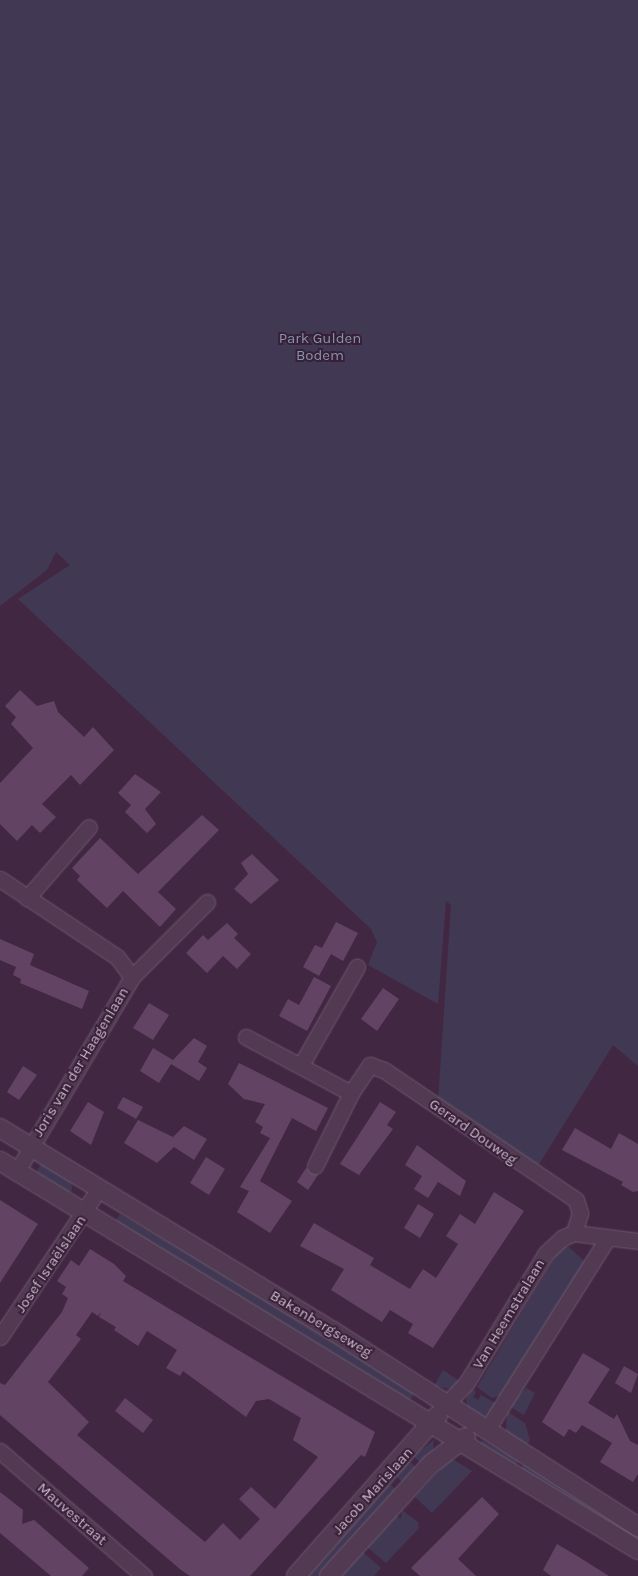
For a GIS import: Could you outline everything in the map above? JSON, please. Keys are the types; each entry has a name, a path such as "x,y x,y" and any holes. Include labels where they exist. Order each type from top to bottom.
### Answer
{"street":[{"path":"27,898 89,827"},
{"name":"Joris van der Haagenlaan","path":"0,879 117,957 132,977"},
{"name":"Joris van der Haagenlaan","path":"17,1171 132,977 207,902"},
{"path":"301,1065 357,967"},
{"path":"246,1036 351,1093"},
{"name":"Gerard Douweg","path":"315,1166 351,1093 370,1065 384,1070 576,1200 580,1213 574,1233"},
{"name":"Bakenbergseweg","path":"0,1128 446,1404 638,1527"},
{"name":"Bakenbergseweg","path":"0,1161 638,1550"},
{"name":"Josef Israëlslaan","path":"0,1337 86,1213 98,1190"},
{"path":"574,1233 607,1239 638,1241"},
{"name":"Van Heemstralaan","path":"446,1404 467,1382 546,1253 574,1233"},
{"path":"486,1431 607,1239"},
{"name":"Jacob Marislaan","path":"296,1576 432,1424 446,1404"},
{"name":"Jacob Marislaan","path":"329,1576 457,1440 486,1431"},
{"name":"Mauvestraat","path":"0,1451 144,1576"}],"green space":[{"name":"Park Gulden Bodem","path":"0,0 638,0 638,1066 613,1045 538,1166 438,1101 451,905 446,901 438,1004 368,965 377,942 371,929 18,599 70,565 56,552 47,570 0,606"},
{"path":"42,1162 71,1178 72,1191 65,1193 36,1173"},
{"path":"120,1214 299,1319 414,1392 412,1398 408,1401 115,1222"},
{"path":"561,1247 569,1247 585,1262 503,1395 492,1398 477,1387"},
{"path":"443,1370 461,1382 451,1389 434,1386"},
{"path":"471,1388 476,1392 473,1397 478,1400 481,1395 497,1404 490,1415 478,1417 468,1410 466,1399"},
{"path":"526,1388 535,1393 524,1415 509,1406"},
{"path":"507,1411 525,1423 530,1440 526,1448 506,1431"},
{"path":"434,1440 433,1450 421,1463 413,1456"},
{"path":"482,1440 519,1460 515,1467 480,1444"},
{"path":"451,1458 472,1471 432,1513 415,1497"},
{"path":"409,1461 417,1468 403,1483 395,1475"},
{"path":"524,1464 638,1533 638,1543 520,1471"},
{"path":"388,1482 396,1490 319,1576 303,1576"},
{"path":"402,1510 418,1522 419,1528 386,1563 367,1547 396,1515 401,1519"},
{"path":"363,1552 381,1568 374,1576 341,1576"}],"building":[{"path":"20,690 37,706 54,701 58,712 84,737 93,727 114,750 80,785 71,775 42,804 56,817 40,833 32,825 17,841 0,824 0,783 33,748 11,724 16,717 5,706"},
{"path":"135,774 161,792 145,809 156,824 147,833 125,812 131,805 118,793"},
{"path":"202,815 219,830 158,892 176,909 160,927 123,891 107,908 77,880 80,876 72,868 100,838 138,874"},
{"path":"252,854 279,880 251,904 234,889 248,874 241,863"},
{"path":"336,922 358,933 343,961 331,954 319,976 303,967 315,945 322,948"},
{"path":"227,923 238,934 234,938 251,954 237,969 223,956 207,973 186,953 203,935 208,940"},
{"path":"0,939 34,954 30,965 89,991 82,1009 20,983 21,979 13,975 16,967 0,960"},
{"path":"314,977 331,986 307,1031 279,1016 288,999 299,1005"},
{"path":"383,988 399,999 377,1031 361,1019"},
{"path":"149,1003 169,1015 153,1040 133,1028"},
{"path":"194,1038 207,1046 198,1062 207,1068 199,1081 171,1064 159,1083 140,1071 153,1048 173,1060"},
{"path":"239,1063 328,1108 316,1131 292,1118 260,1181 292,1201 270,1233 237,1212 249,1191 240,1187 270,1138 260,1133 263,1127 255,1122 265,1104 244,1099 228,1084"},
{"path":"23,1066 37,1075 19,1100 7,1092"},
{"path":"123,1097 143,1107 136,1119 117,1108"},
{"path":"88,1102 104,1112 91,1145 70,1131"},
{"path":"380,1102 396,1112 387,1125 393,1129 359,1175 340,1164"},
{"path":"138,1120 173,1137 184,1126 207,1139 194,1160 174,1147 157,1163 124,1143"},
{"path":"575,1128 611,1149 619,1133 638,1144 638,1191 633,1192 621,1185 623,1182 562,1150"},
{"path":"417,1145 466,1181 460,1196 438,1182 428,1198 414,1189 422,1176 405,1165"},
{"path":"206,1157 225,1169 209,1195 190,1183"},
{"path":"306,1168 318,1175 308,1190 297,1182"},
{"path":"494,1192 524,1211 433,1348 408,1333 413,1324 390,1310 382,1322 331,1290 344,1269 300,1246 314,1223 374,1258 370,1265 410,1289 423,1269 436,1278 458,1244 446,1236 460,1214 475,1224"},
{"path":"0,1200 38,1224 0,1283"},
{"path":"418,1204 434,1214 420,1238 404,1228"},
{"path":"90,1249 114,1264 126,1276 123,1281 375,1432 365,1457 361,1455 250,1576 190,1576 0,1415 0,1383 5,1385 62,1312 68,1298 62,1294 66,1287 57,1281 71,1260 79,1266","holes":["92,1312 98,1316 101,1312 99,1317 116,1327 114,1330 138,1346 147,1331 177,1350 166,1368 180,1376 183,1371 246,1417 256,1401 269,1399 301,1418 293,1440 318,1457 275,1509 251,1487 239,1499 260,1519 240,1540 223,1523 205,1542 77,1435 89,1422 48,1382 81,1339 76,1335"]},
{"path":"583,1353 610,1369 588,1403 614,1419 617,1414 630,1441 638,1445 638,1474 633,1482 600,1462 612,1443 582,1425 576,1433 569,1429 564,1437 542,1422"},
{"path":"624,1366 638,1374 631,1393 615,1383"},
{"path":"125,1398 153,1420 143,1433 115,1411"},
{"path":"0,1492 23,1510 22,1524 34,1520 89,1568 82,1576 51,1576 0,1533"},
{"path":"482,1497 499,1514 458,1559 476,1576 420,1576 411,1568"},
{"path":"557,1544 609,1576 551,1576 543,1570"}]}
